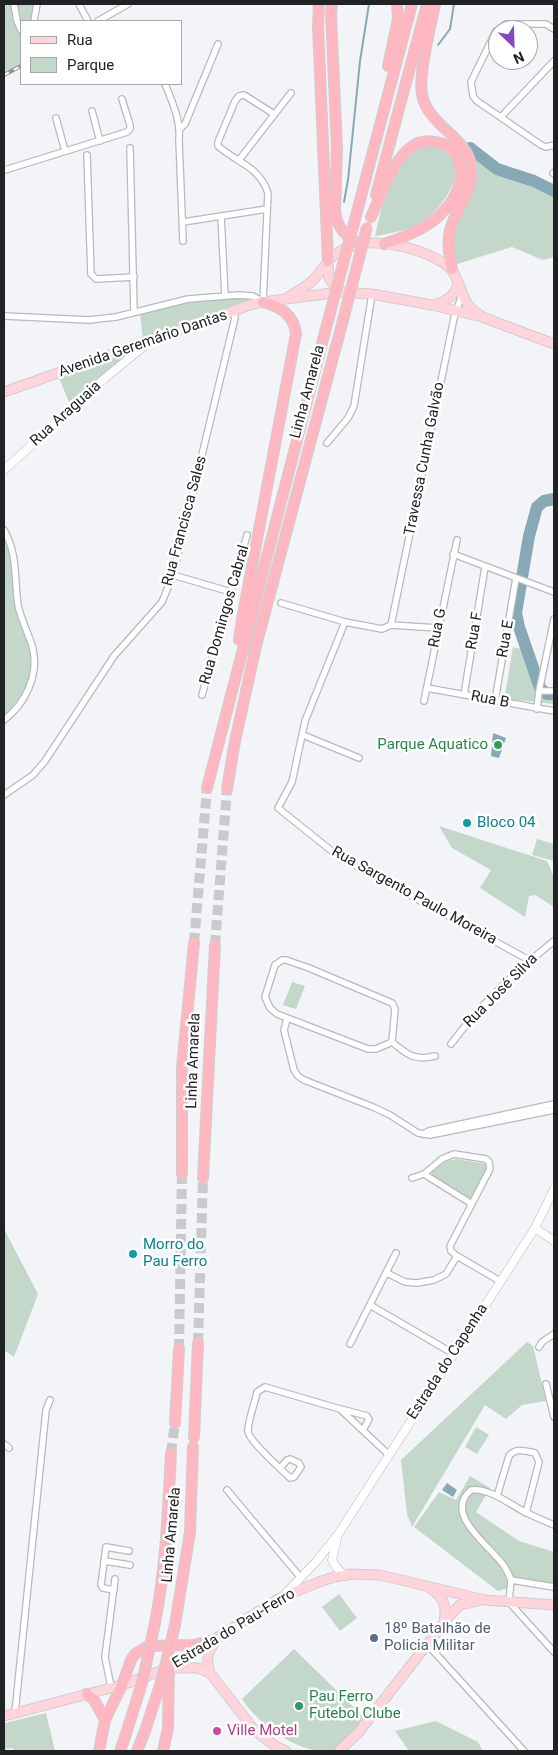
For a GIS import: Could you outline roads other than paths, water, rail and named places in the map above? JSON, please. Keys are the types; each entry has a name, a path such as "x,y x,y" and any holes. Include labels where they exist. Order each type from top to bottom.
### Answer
{"highway":[{"path":"320,4 318,28 328,261"},
{"path":"332,4 337,149 335,212 340,228 357,243"},
{"path":"384,106 387,73 398,19 397,4"},
{"name":"Linha Amarela","path":"208,788 325,332 412,4"},
{"name":"Linha Amarela","path":"227,789 235,741 256,646 427,4"},
{"path":"435,4 422,74 422,96 435,120 466,152 471,165 470,184 451,225 448,247 452,269"},
{"path":"369,222 396,163 411,147 428,141 437,142 446,145 457,156 462,172 452,202 433,221 422,228 384,244"},
{"path":"235,678 242,619 296,334 295,327 288,314 279,307 263,302"},
{"name":"Linha Amarela","path":"182,1174 182,1068 194,943"},
{"name":"Linha Amarela","path":"203,1178 215,944"},
{"name":"Linha Amarela","path":"137,1751 162,1679 176,1625 190,1532 198,1343"},
{"path":"175,1423 179,1349"},
{"name":"Linha Amarela","path":"120,1751 142,1683 162,1584 168,1527 172,1454"},
{"path":"99,1751 105,1720 131,1660 140,1650 148,1646 194,1645 217,1639"},
{"path":"163,1751 168,1728 169,1668"},
{"path":"87,1694 94,1700 105,1720"}],"main road":[{"name":"Avenida Geremário Dantas","path":"283,299 307,285 337,252 357,243 384,244 425,252 452,269 469,306 482,317"},
{"path":"328,261 329,278 340,292"},
{"path":"432,305 448,299 454,293 458,283"},
{"name":"Avenida Geremário Dantas","path":"4,392 263,302 340,292 372,294 432,305 482,317 554,344"},
{"path":"119,352 122,353 126,360"},
{"name":"Estrada do Pau-Ferro","path":"4,1716 122,1684 169,1668 280,1598 319,1582 344,1575 365,1573 380,1575 485,1600 554,1605"},
{"path":"429,1587 441,1597 445,1604 444,1622"},
{"path":"339,1751 358,1733 444,1622 460,1605 485,1600"},
{"path":"217,1639 207,1654 207,1665 210,1674 255,1731 277,1747 286,1751"},
{"path":"169,1668 198,1668 210,1674"}],"street":[{"path":"14,4 20,28"},
{"path":"34,20 37,4"},
{"path":"79,4 87,20"},
{"path":"100,20 128,4"},
{"path":"554,30 546,24 506,24 500,26 471,82 473,96 477,101 541,145 546,147 554,145"},
{"path":"180,130 186,124 218,44"},
{"path":"501,117 554,61"},
{"path":"164,85 180,130 183,241"},
{"path":"239,160 290,93"},
{"path":"4,316 88,320 116,317 188,299 253,296 263,302 268,193 258,174 222,150 218,146 218,142 234,101 239,96 244,95 274,114"},
{"path":"4,169 127,132 130,129 130,125 122,98"},
{"path":"92,111 100,141"},
{"path":"56,118 65,151"},
{"path":"130,148 134,312"},
{"path":"87,155 91,274 96,279 134,277"},
{"path":"183,222 268,209"},
{"path":"221,216 225,296"},
{"path":"327,443 348,418 354,406 372,294"},
{"name":"Travessa Cunha Galvão","path":"391,625 462,294"},
{"name":"Rua Francisca Sales","path":"4,795 27,780 45,761 114,656 162,602 173,575 226,361 235,318 234,312"},
{"name":"Rua Araguaia","path":"4,470 126,360 152,340"},
{"path":"4,530 13,549 18,603 33,649 34,670 25,697 4,720"},
{"name":"Rua Domingos Cabral","path":"202,695 247,535"},
{"name":"Rua G","path":"424,701 457,540"},
{"path":"453,554 554,592"},
{"name":"Rua F","path":"464,695 485,566"},
{"path":"173,575 231,592"},
{"name":"Rua E","path":"495,701 516,578"},
{"path":"281,603 344,622 382,629 391,625 438,628"},
{"path":"537,708 539,691 551,650 554,619"},
{"path":"344,622 305,721 303,735 359,758"},
{"name":"Rua B","path":"427,688 554,711"},
{"path":"539,691 554,691"},
{"name":"Rua Sargento Paulo Moreira","path":"303,735 292,782 278,808 338,856 529,960"},
{"name":"Rua José Silva","path":"451,1044 469,1019 529,960 554,941"},
{"path":"282,960 286,960 392,1003 395,1009 392,1042 376,1049 368,1049 287,1019 270,1008 265,997 275,965 282,960"},
{"path":"287,1019 284,1030 285,1038 294,1070 298,1076 390,1115 418,1133 423,1134 507,1117 554,1110"},
{"path":"392,1042 410,1057 428,1058 436,1056"},
{"path":"507,1117 554,1104"},
{"path":"412,1178 424,1174 442,1159 454,1154 486,1159 489,1162 490,1169 450,1246 457,1256 500,1281"},
{"path":"424,1174 472,1204"},
{"name":"Estrada do Capenha","path":"280,1598 301,1578 339,1533 535,1228 554,1190"},
{"path":"535,1228 554,1241"},
{"path":"350,1344 396,1253"},
{"path":"387,1273 405,1282 417,1283 434,1280 446,1274 457,1256"},
{"path":"370,1305 454,1354"},
{"path":"539,1347 542,1342 554,1334"},
{"path":"546,1384 554,1417"},
{"path":"280,1468 252,1439 248,1430 257,1392 262,1388 265,1387 367,1416 368,1422 363,1430"},
{"path":"15,1713 46,1410 50,1400"},
{"path":"340,1409 388,1454"},
{"path":"497,1496 512,1451 535,1453 539,1462 526,1513"},
{"path":"554,1525 526,1513 497,1496 478,1489 471,1490 464,1500 464,1515 471,1529 504,1565 511,1580 509,1602 554,1652"},
{"path":"227,1490 301,1578"},
{"name":"Estrada do Capenha","path":"339,1533 332,1560 344,1575"},
{"path":"114,1590 102,1587 106,1547 129,1551"},
{"path":"104,1561 130,1565"},
{"path":"111,1687 105,1657 116,1579"},
{"path":"511,1580 554,1587"},
{"path":"428,1644 524,1751"}],"water":[{"name":"Parque Aquatico","path":"493,733 506,738 499,758 491,756"},
{"path":"447,1483 457,1490 453,1497 442,1490"}],"waterway":[{"path":"344,202 360,61 369,4"},
{"path":"438,45 450,29 454,4"},
{"path":"470,148 497,169 534,181 554,191"},
{"path":"554,499 544,501 537,507 529,536 516,613 540,688 547,694 554,694"}],"tunnel":[{"path":"194,943 207,788"},
{"path":"215,945 227,789"},
{"path":"179,1349 182,1174"},
{"path":"198,1343 203,1178"},
{"path":"171,1453 175,1423"}],"railway":[{"path":"4,75 20,67"}],"place":[{"name":"Parque Aquatico","path":"498,745"},
{"name":"Bloco 04","path":"467,823"},
{"name":"Morro do Pau Ferro","path":"133,1254"},
{"name":"18º Batalhão de Policia Militar","path":"374,1638"},
{"name":"Pau Ferro Futebol Clube","path":"299,1706"},
{"name":"Ville Motel","path":"217,1731"}]}
